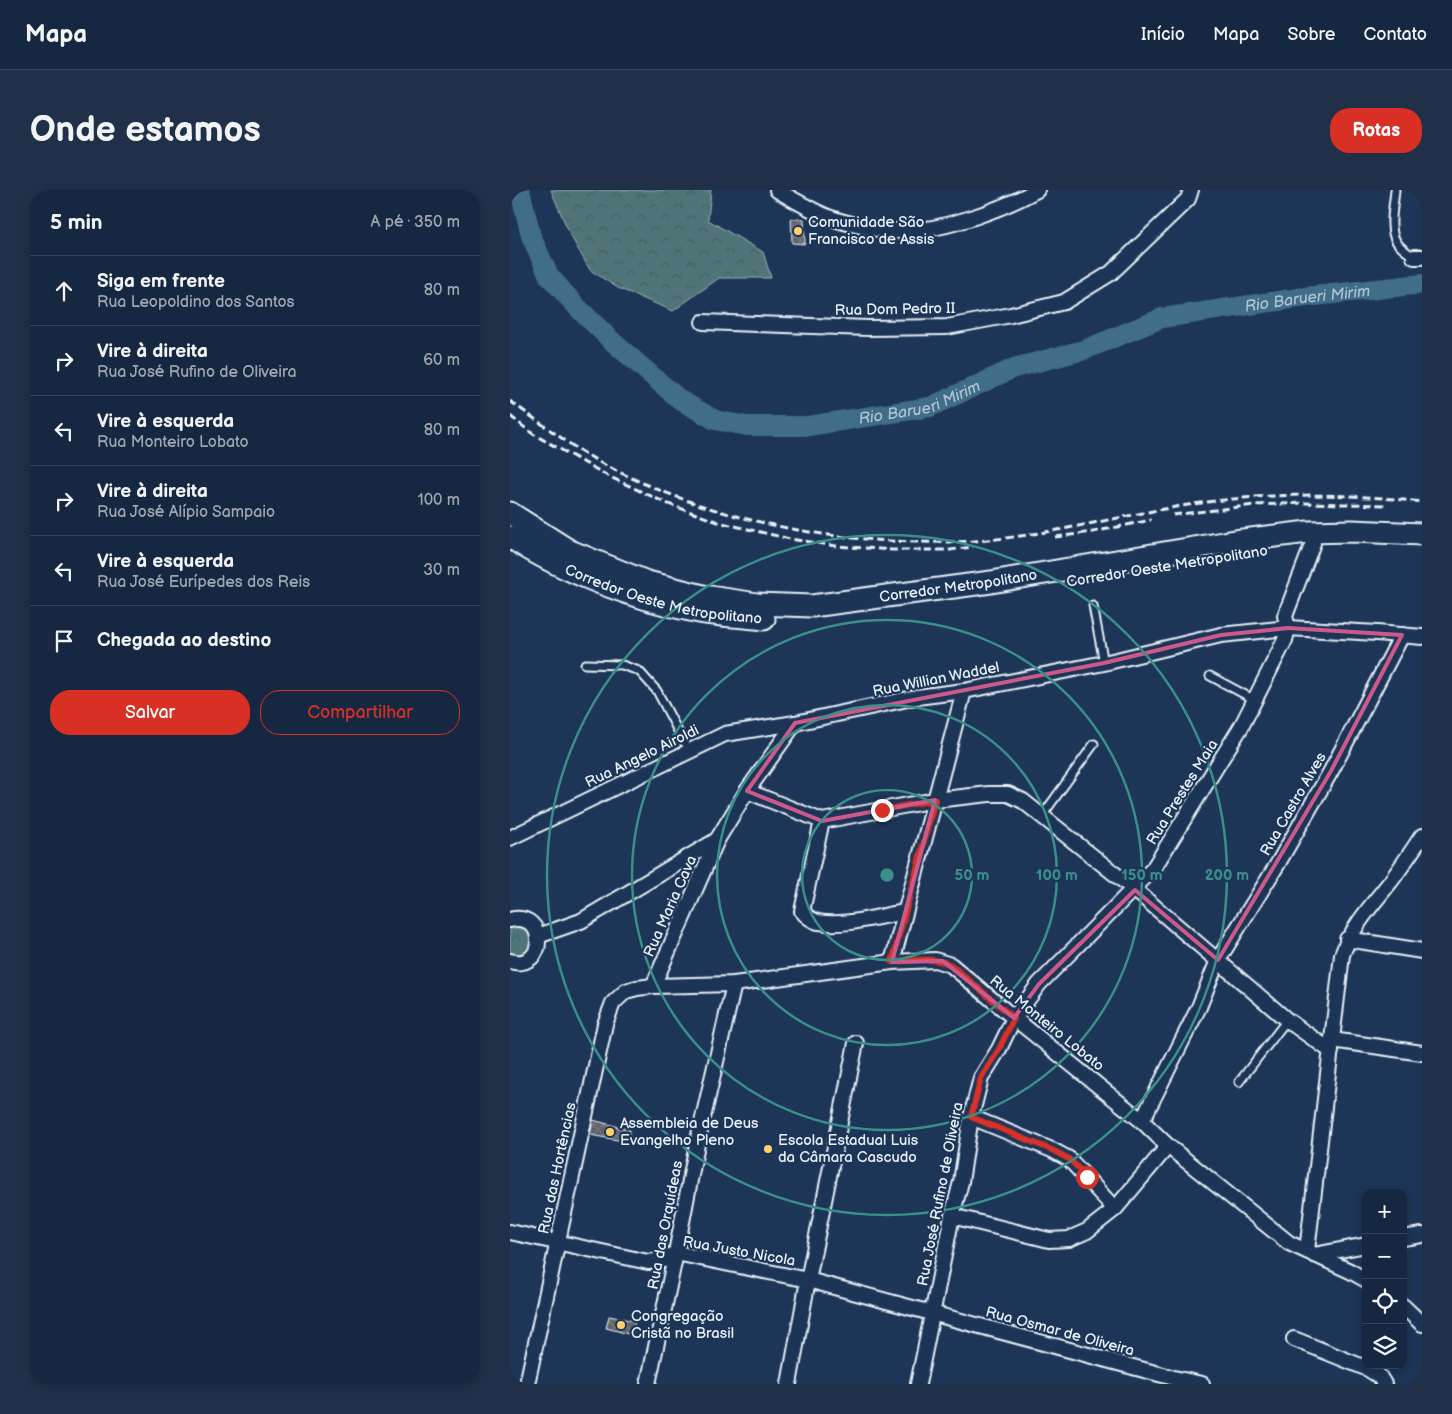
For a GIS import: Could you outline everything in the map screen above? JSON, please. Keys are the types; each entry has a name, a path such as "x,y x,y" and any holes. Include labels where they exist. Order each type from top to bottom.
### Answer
{"main road":[{"name":"Corredor Metropolitano","path":"510,514 570,551 647,582 703,596 757,604 812,606 991,582 1234,541 1308,532 1352,531 1422,534"},
{"path":"1313,544 1333,536 1381,536 1394,533"},
{"name":"Corredor Oeste Metropolitano","path":"510,537 559,565 629,594 699,612 768,619 831,618 1007,592 1240,553 1313,544 1349,542 1422,547"}],"street":[{"path":"777,190 808,208 829,217 852,224 906,231 942,226 985,213 1037,190"},
{"name":"Rua Dom Pedro II","path":"703,322 868,328 947,327 1064,302 1111,273 1188,199 1191,190"},
{"name":"Rua Prestes Maia","path":"1014,1018 1039,984 1151,873 1166,850 1241,727 1285,640 1288,628 1285,616 1313,544"},
{"name":"Rua Willian Waddel","path":"795,723 916,697 964,691 1104,663 1221,635 1288,628 1422,637"},
{"name":"Rua Castro Alves","path":"1142,1121 1199,1007 1218,960 1277,865 1331,771 1402,635"},
{"path":"892,962 964,691"},
{"path":"538,936 581,921 717,840 747,791 795,723"},
{"name":"Rua Angelo Airoldi","path":"510,838 725,734 795,723"},
{"path":"747,791 822,822 935,800 989,794 1008,794 1023,801 1135,890 1287,1020 1332,1046 1422,1053"},
{"path":"822,822 802,911 807,917 817,922 839,923 905,912"},
{"path":"1362,1246 1310,1253 1342,955 1348,939 1368,908 1391,881 1422,836"},
{"name":"Rua Maria Cava","path":"653,986 717,840"},
{"path":"510,920 521,919 527,921 532,925 538,936 539,943 533,955 522,962 510,961"},
{"path":"1348,939 1422,951"},
{"name":"Rua Monteiro Lobato","path":"653,986 734,984 892,962 943,961 951,965 1142,1121 1168,1146 1289,1243 1364,1279"},
{"name":"Rua das Orquídeas","path":"648,1384 697,1144 734,984"},
{"name":"Rua das Hortências","path":"526,1384 605,1024 612,1003 626,991 653,986"},
{"name":"Rua José Rufino de Oliveira","path":"918,1384 952,1216 961,1182 971,1117 981,1078 999,1049 1014,1018"},
{"path":"788,1384 856,1043"},
{"path":"971,1117 1052,1150 1069,1159 1115,1209"},
{"path":"952,1216 1049,1240 1069,1239 1087,1232 1115,1209 1168,1146"},
{"name":"Rua Justo Nicola","path":"510,1232 648,1262 663,1260 676,1253 808,1280 932,1314"},
{"path":"1407,1237 1422,1235"},
{"path":"1407,1310 1422,1324"},
{"name":"Rua Osmar de Oliveira","path":"932,1314 1178,1381 1202,1384"},
{"path":"1294,1339 1368,1369 1379,1376 1384,1384"},
{"path":"1155,1384 1178,1381"}],"lane":[{"path":"1395,190 1393,225 1395,240 1404,250 1418,257"},
{"path":"1093,606 1104,663"},
{"path":"586,664 622,665 639,671 657,691 690,751"},
{"path":"1210,676 1255,700"},
{"path":"1042,816 1094,744"},
{"path":"1239,1082 1287,1020"}],"highlighted area":[{"path":"1288,628 1402,635 1331,771 1218,960 1135,890 1039,984 1014,1018 943,961 892,962 935,800 822,821 747,791 795,723 1104,663 1221,635"}],"green space":[{"path":"551,190 711,190 708,220 763,252 771,278 719,278 673,311 618,288 590,270 569,233"},
{"path":"522,927 531,936 529,949 518,956 510,954 510,929"}],"building":[{"name":"Comunidade São Francisco de Assis","path":"791,219 804,219 805,244 792,243"},
{"name":"Assembleia de Deus Evangelho Pleno","path":"593,1120 630,1130 628,1142 590,1135"},
{"name":"Congregação Cristã no Brasil","path":"609,1316 635,1321 632,1335 606,1328"}],"waterway":[{"name":"Rio Barueri Mirim","path":"520,190 531,236 549,276 578,308 613,342 680,400 715,420 747,426 808,426 930,407 1014,368 1084,350 1162,318 1305,297 1422,284"}],"railway":[{"path":"510,401 587,455 648,485 692,502 738,516 784,527 831,535 879,540 974,541 1029,535 1194,504 1251,497 1308,495 1422,502"},
{"path":"510,416 533,434 608,476 666,503 718,522 790,539 836,546 893,550 950,550 973,547"},
{"path":"1173,515 1255,505 1304,503 1387,505"},
{"path":"1055,537 1093,532 1151,520"}],"place":[{"name":"Comunidade São Francisco de Assis","path":"798,231"},
{"name":"Assembleia de Deus Evangelho Pleno","path":"610,1132"},
{"name":"Escola Estadual Luis da Câmara Cascudo","path":"768,1149"},
{"name":"Congregação Cristã no Brasil","path":"621,1325"}],"route":[{"path":"882,810 935,800 892,962 943,961 951,965 1014,1018 999,1049 981,1078 971,1117 1052,1150 1069,1159 1087,1177"}]}
